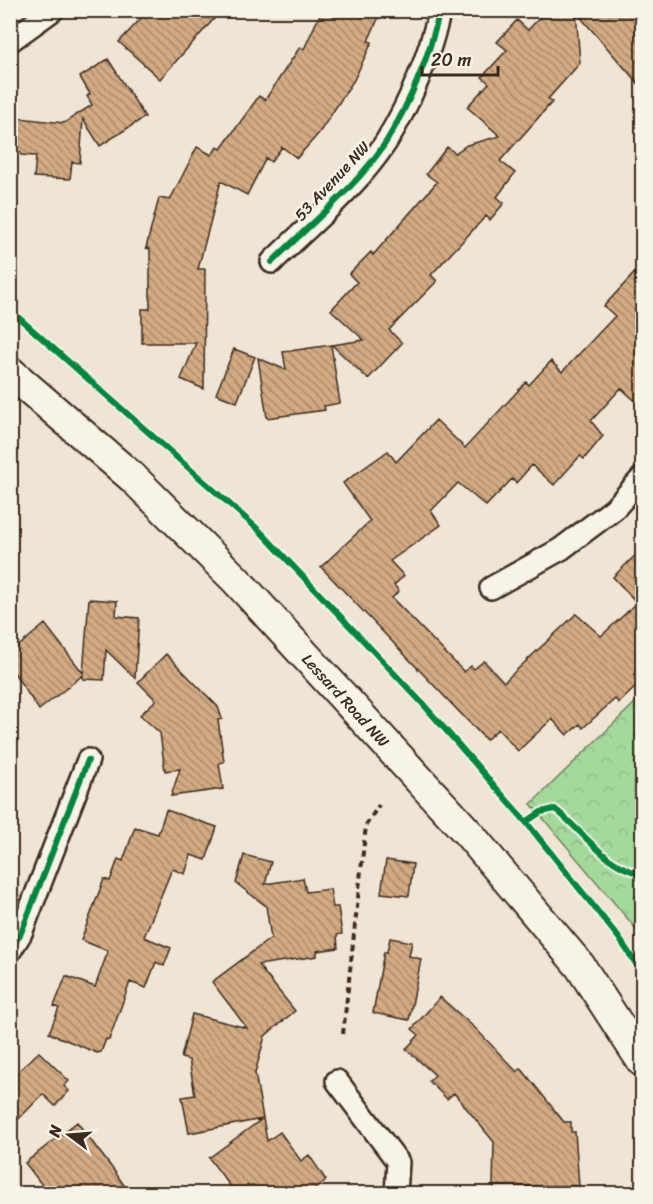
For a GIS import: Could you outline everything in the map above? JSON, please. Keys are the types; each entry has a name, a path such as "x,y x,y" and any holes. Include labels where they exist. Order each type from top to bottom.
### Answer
{"main road":[{"name":"Lessard Road NW","path":"10,372 133,478 236,580 469,834 580,966 642,1061"}],"street":[{"path":"10,41 53,10"},
{"name":"53 Avenue NW","path":"272,262 363,172 385,142 422,71 440,10"},
{"path":"491,588 561,549 614,509 642,478"},
{"path":"10,951 21,933 88,760"},
{"path":"337,1081 398,1162 396,1194"}],"path":[{"path":"343,1034 366,825 379,806"}],"green space":[{"path":"642,696 642,936 531,804"}],"building":[{"path":"149,10 222,10 160,79 119,42"},
{"path":"322,10 382,10 368,41 372,42 354,80 319,133 297,158 282,147 271,162 266,158 247,195 221,181 198,269 205,269 204,389 181,379 196,343 142,343 142,309 150,309 150,249 146,248 159,198 170,200 197,147 212,155 217,147 221,149 259,96 265,100 300,47 304,49"},
{"path":"547,10 642,10 642,88 576,12 580,63 548,99 552,102 500,161 515,173 497,197 504,203 490,220 486,216 431,275 437,281 389,330 402,343 368,379 332,345 364,340 331,310 357,282 349,274 371,252 373,255 437,182 426,174 447,147 455,153 467,145 500,136 467,107 489,83 482,77 507,50 497,42 517,20 528,30"},
{"path":"108,59 145,117 100,146 83,119 80,163 72,162 70,179 34,177 36,156 21,155 21,152 10,150 10,117 64,123 92,105 87,96 90,94 80,77"},
{"path":"642,265 642,407 621,388 591,421 603,436 584,459 580,456 554,485 532,465 516,483 512,479 486,506 458,483 431,511 441,525 390,561 404,576 394,585 399,591 392,598 464,672 471,666 474,669 484,661 504,682 576,614 601,636 637,603 613,577 642,549 642,681 619,703 615,699 583,728 580,724 567,735 552,719 518,751 498,729 486,740 321,567 370,521 343,483 388,451 396,462 436,420 465,448 526,382 529,385 551,361 562,372 615,316 604,306"},
{"path":"331,345 340,403 324,406 325,410 267,418 258,358 286,370 283,352"},
{"path":"234,349 255,357 237,402 216,394"},
{"path":"89,599 117,601 116,616 139,618 135,678 106,650 104,680 83,679 83,675 39,710 10,667 10,653 45,624 83,673"},
{"path":"166,654 218,707 222,719 218,720 224,762 219,763 223,789 171,796 180,769 165,771 160,733 140,715 156,700 138,682"},
{"path":"166,810 217,827 206,860 191,855 185,874 172,869 144,937 171,948 164,966 156,962 146,988 130,982 109,1040 106,1039 101,1052 97,1053 49,1033 59,1008 54,1006 66,976 95,987 108,951 81,940 104,879 110,881 118,859 123,861 135,827 158,834"},
{"path":"244,855 271,862 265,884 303,878 306,892 330,889 333,907 338,907 342,934 337,935 338,948 317,951 317,956 258,965 295,1011 265,1036 255,1073 267,1141 280,1132 301,1161 309,1155 326,1180 308,1194 236,1194 209,1158 262,1119 189,1133 182,1097 195,1095 189,1060 181,1058 192,1014 247,1028 212,982 271,938 266,906 236,883"},
{"path":"386,860 413,864 409,896 381,893"},
{"path":"390,938 412,942 409,956 421,959 409,1020 373,1013 384,952 387,952"},
{"path":"440,997 477,1030 517,1072 521,1068 564,1122 571,1122 571,1132 575,1132 579,1186 493,1186 494,1142 454,1093 447,1099 429,1081 435,1075 406,1049 419,1035 412,1029"},
{"path":"39,1052 69,1081 64,1086 69,1091 55,1106 43,1094 10,1128 10,1079"},
{"path":"77,1122 130,1194 49,1194 25,1163"}],"cycle path":[{"path":"272,262 347,190 386,142 418,78 440,10"},
{"path":"10,310 260,531 423,704 526,822 619,938 642,973"},
{"path":"10,951 21,933 88,760"},
{"path":"526,822 541,812 555,809 605,856 616,864 642,874"}]}
